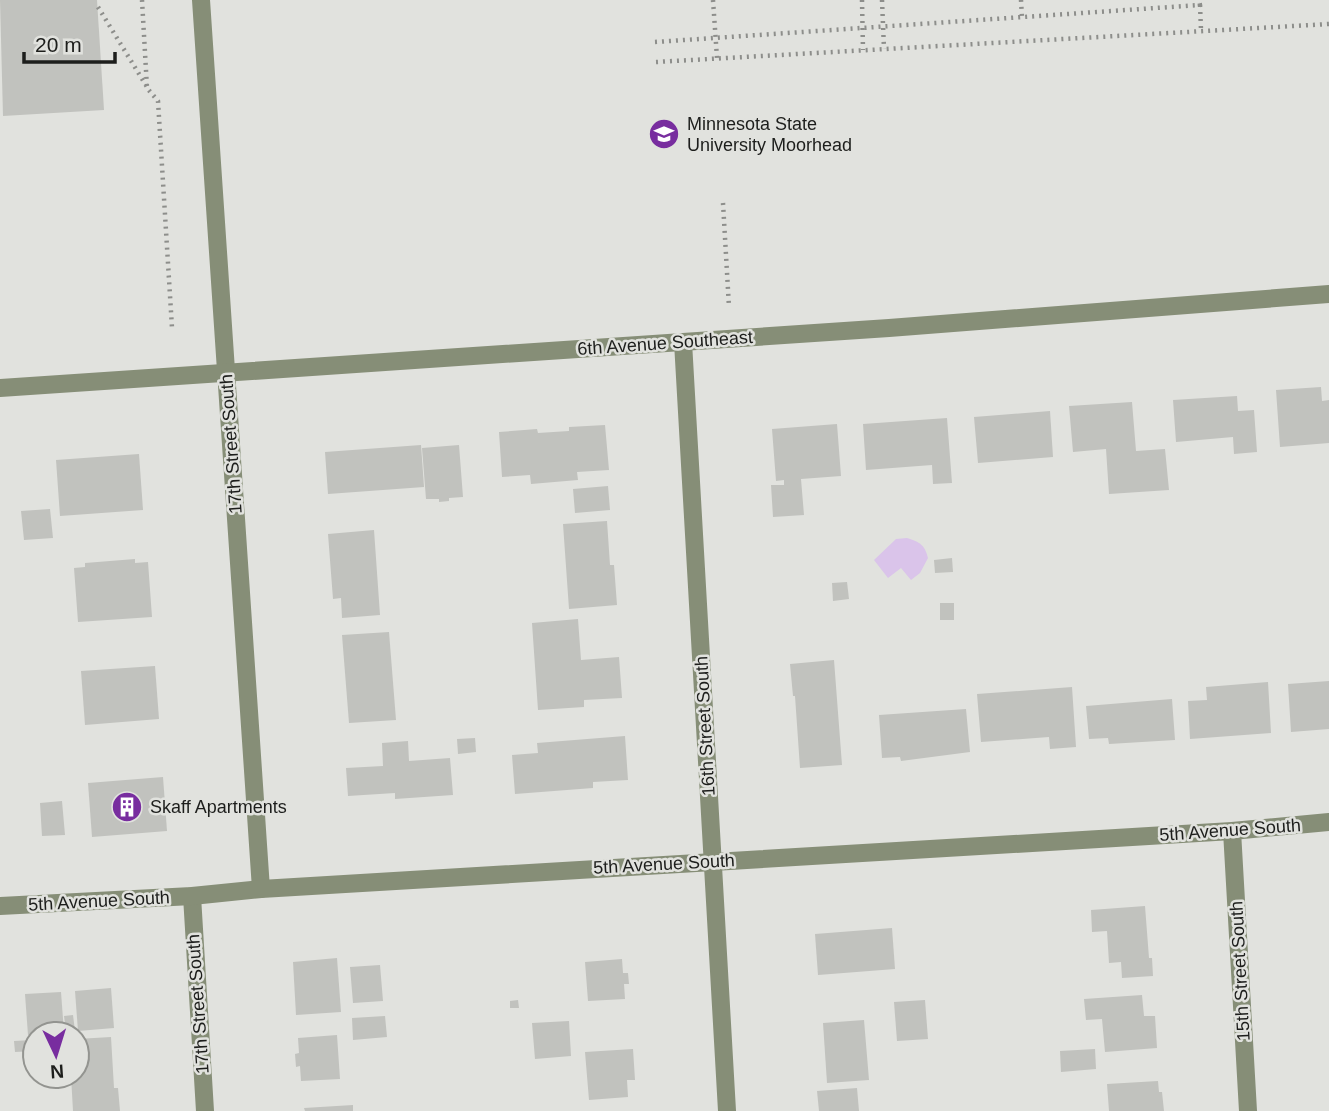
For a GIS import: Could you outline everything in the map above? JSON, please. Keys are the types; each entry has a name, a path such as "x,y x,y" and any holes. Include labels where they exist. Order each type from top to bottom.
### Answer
{"street":[{"name":"17th Street South","path":"201,0 261,889"},
{"name":"6th Avenue Southeast","path":"0,388 889,328 1329,294"},
{"name":"16th Street South","path":"683,342 727,1111"},
{"name":"5th Avenue South","path":"0,906 1232,831 1329,822"},
{"name":"15th Street South","path":"1232,831 1248,1111"},
{"name":"17th Street South","path":"192,896 205,1111"}],"path":[{"path":"142,0 147,88"},
{"path":"713,0 717,59"},
{"path":"862,0 863,50"},
{"path":"882,0 884,49"},
{"path":"1021,0 1022,18"},
{"path":"654,42 1022,18 1199,3 1201,30"},
{"path":"98,7 147,88 158,101 172,328"},
{"path":"656,62 1329,24"},
{"path":"723,203 729,307"}],"shaded area":[{"path":"907,538 921,545 928,558 920,573 911,580 901,568 888,578 874,560 896,539"}],"building":[{"path":"0,0 97,0 104,110 3,116"},
{"path":"1321,387 1322,401 1329,400 1329,443 1280,447 1276,390"},
{"path":"1237,396 1238,411 1254,410 1257,452 1234,454 1233,437 1176,442 1173,400"},
{"path":"1132,402 1136,451 1165,449 1169,490 1109,494 1106,449 1073,452 1069,406"},
{"path":"1050,411 1053,457 978,463 974,417"},
{"path":"947,418 952,483 933,484 932,465 866,470 863,424"},
{"path":"837,424 841,476 801,479 804,515 773,517 771,485 784,485 784,480 776,481 772,429"},
{"path":"605,425 609,470 577,472 578,480 531,484 530,475 502,477 499,432 537,429 538,433 569,431 569,427"},
{"path":"421,445 424,487 328,494 325,452"},
{"path":"459,445 463,497 439,502 439,499 426,499 422,448"},
{"path":"139,454 143,510 60,516 56,460"},
{"path":"608,486 610,510 575,513 573,489"},
{"path":"50,509 53,538 24,540 21,511"},
{"path":"607,521 610,565 614,565 617,605 569,609 563,524"},
{"path":"374,530 380,615 342,618 341,598 333,599 328,534"},
{"path":"952,558 953,572 935,573 934,560"},
{"path":"135,559 135,563 148,562 152,617 78,622 74,568 85,567 85,563"},
{"path":"847,582 849,599 833,601 832,583"},
{"path":"940,603 954,603 954,620 940,620"},
{"path":"578,619 581,660 619,657 622,698 584,700 584,707 538,710 532,623"},
{"path":"389,632 396,720 349,723 342,635"},
{"path":"834,660 842,765 800,768 790,664"},
{"path":"155,666 159,719 85,725 81,671"},
{"path":"1329,681 1329,729 1291,732 1288,684"},
{"path":"1268,682 1271,733 1190,739 1188,701 1207,700 1206,687"},
{"path":"1072,687 1076,747 1050,749 1049,737 981,742 977,694"},
{"path":"1172,699 1175,740 1109,744 1108,738 1089,739 1086,706"},
{"path":"966,709 970,752 901,761 900,757 882,758 879,715"},
{"path":"625,736 628,780 593,782 593,788 515,794 512,755 538,753 537,743"},
{"path":"475,738 476,752 458,754 457,739"},
{"path":"408,741 409,761 450,758 453,795 395,799 395,793 348,796 346,768 383,766 382,743"},
{"name":"Skaff Apartments","path":"163,777 167,831 92,837 88,783"},
{"path":"62,801 65,835 42,836 40,803"},
{"path":"1145,906 1153,976 1122,978 1121,962 1109,963 1107,931 1092,932 1091,910"},
{"path":"892,928 895,969 818,975 815,934"},
{"path":"337,958 341,1012 296,1015 293,962"},
{"path":"622,959 623,973 628,973 629,984 624,984 625,999 588,1001 585,962"},
{"path":"380,965 383,1001 353,1003 350,967"},
{"path":"111,988 114,1028 91,1030 91,1020 77,1020 75,991"},
{"path":"61,992 63,1020 27,1020 25,994"},
{"path":"1142,995 1144,1016 1155,1016 1157,1048 1105,1052 1102,1019 1086,1020 1084,999"},
{"path":"518,1000 519,1008 510,1008 510,1001"},
{"path":"925,1000 928,1039 897,1041 894,1002"},
{"path":"73,1015 74,1020 64,1020 64,1016"},
{"path":"385,1016 387,1037 353,1040 352,1018"},
{"path":"864,1020 869,1080 827,1083 823,1023"},
{"path":"569,1021 571,1056 535,1059 532,1023"},
{"path":"337,1035 340,1079 301,1081 300,1066 296,1067 295,1054 299,1053 298,1038"},
{"path":"111,1037 114,1088 118,1088 120,1111 73,1111 72,1090 91,1090 91,1038"},
{"path":"14,1041 21,1041 21,1052 15,1052"},
{"path":"633,1049 635,1080 627,1080 628,1097 589,1100 585,1052"},
{"path":"1095,1049 1096,1069 1061,1072 1060,1051"},
{"path":"1158,1081 1164,1111 1109,1111 1107,1084"},
{"path":"857,1088 859,1111 819,1111 817,1091"},
{"path":"353,1105 353,1111 305,1111 304,1108"}],"place":[{"name":"Minnesota State University Moorhead","path":"664,134"},
{"name":"Skaff Apartments","path":"127,807"}]}
